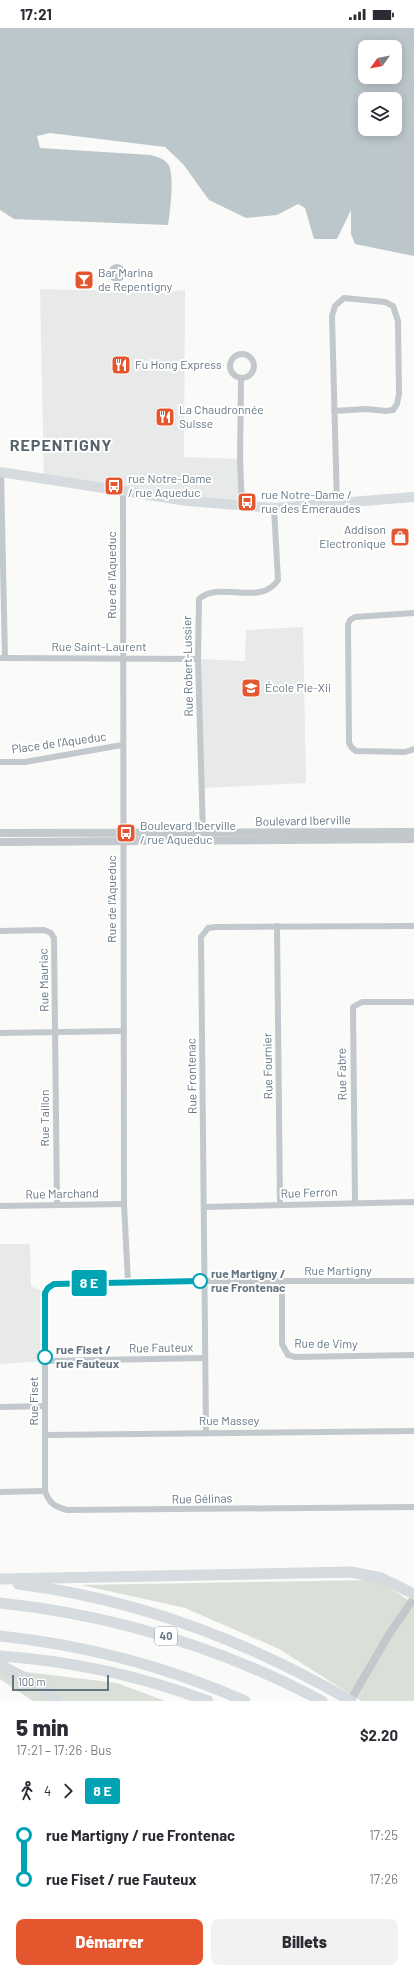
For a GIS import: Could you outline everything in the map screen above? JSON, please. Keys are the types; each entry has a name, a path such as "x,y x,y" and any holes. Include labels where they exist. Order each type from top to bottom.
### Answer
{"highway":[{"path":"0,1580 351,1572 369,1574 381,1578 414,1594"},
{"path":"0,1580 112,1601 186,1623 275,1659 350,1701"},
{"name":"40","path":"0,1603 87,1616 156,1633 238,1662 287,1683 322,1701"},
{"path":"0,1636 59,1645 128,1660 178,1675 245,1701"},
{"path":"0,1656 38,1660 109,1672 160,1685 208,1701"},
{"path":"0,1665 31,1682 56,1701"}],"main road":[{"path":"0,472 187,501 274,508 336,505 414,497"}],"street":[{"path":"334,411 366,409 386,411 393,410 397,404 399,394 398,321 393,306 385,302 344,298 335,306 332,316 334,411 336,505"},
{"path":"240,379 240,459 242,506"},
{"path":"0,472 3,658"},
{"name":"Rue de l'Aqueduc","path":"123,491 122,842 124,1204 128,1282"},
{"name":"Rue Robert-Lussier","path":"203,838 198,659 199,599 209,593 264,592 273,587 278,580 274,508"},
{"path":"414,613 355,617 350,620 348,625 349,743 356,751 405,752 414,749"},
{"name":"Rue Saint-Laurent","path":"3,658 198,659"},
{"name":"Place de l'Aqueduc","path":"0,762 25,762 122,745"},
{"name":"Boulevard Iberville","path":"0,833 123,832 203,838 414,839"},
{"name":"Boulevard Iberville","path":"0,842 122,842 203,838 414,832"},
{"name":"Rue Fournier","path":"277,926 280,1205"},
{"name":"Rue Frontenac","path":"206,1432 206,1281 201,937 208,928 216,927 414,926"},
{"name":"Rue Mauriac","path":"0,931 44,930 50,933 54,938 55,1031"},
{"name":"Rue Fabre","path":"355,1202 353,1007 362,1002 414,1002"},
{"name":"Rue Taillon","path":"55,1031 57,1204"},
{"path":"0,1033 124,1031"},
{"name":"Rue Ferron","path":"204,1207 355,1202 414,1202"},
{"name":"Rue Marchand","path":"0,1206 124,1204"},
{"name":"Rue Martigny","path":"48,1288 54,1284 128,1282 414,1281"},
{"name":"Rue de Vimy","path":"282,1282 282,1344 288,1354 295,1357 414,1355"},
{"name":"Rue Fiset","path":"45,1491 45,1293 48,1288"},
{"name":"Rue Fauteux","path":"45,1362 205,1358"},
{"path":"0,1407 45,1406"},
{"name":"Rue Massey","path":"45,1435 206,1432 414,1431"},
{"path":"0,1492 45,1491"},
{"name":"Rue Gélinas","path":"45,1491 48,1500 56,1507 67,1510 414,1507"},
{"path":"350,1701 390,1633 414,1598"}],"shaded area":[{"path":"0,28 414,28 414,256 355,244 351,234 351,210 337,239 314,239 305,208 298,204 277,215 246,218 209,200 183,164 165,147 50,133 37,136 40,148 151,155 164,160 170,169 172,184 168,225 14,219 0,210"},
{"path":"113,264 121,264 126,269 124,280 121,282 113,282 108,277 108,269"},
{"path":"40,289 163,292 185,290 184,457 240,459 242,506 44,479"},
{"name":"École Pie-Xii","path":"303,627 306,783 201,788 198,659 245,661 246,630"},
{"path":"0,1244 30,1244 31,1286 45,1293 45,1361 0,1364"},
{"path":"378,1580 414,1604 414,1701 361,1701 279,1649 185,1608 81,1585"},
{"path":"0,1669 117,1683 165,1701 33,1701 0,1679"}],"bus line":[{"path":"45,1357 45,1293 48,1288 54,1284 200,1281"}],"place":[{"name":"Bar Marina de Repentigny","path":"84,280"},
{"name":"Fu Hong Express","path":"121,365"},
{"name":"La Chaudronnée Suisse","path":"165,417"},
{"name":"rue Notre-Dame / rue Aqueduc","path":"114,486"},
{"name":"rue Notre-Dame / rue des Émeraudes","path":"247,502"},
{"name":"Addison Electronique","path":"400,537"},
{"name":"École Pie-Xii","path":"251,688"},
{"name":"Boulevard Iberville / rue Aqueduc","path":"126,833"},
{"name":"rue Martigny / rue Frontenac","path":"200,1281"},
{"name":"rue Fiset / rue Fauteux","path":"45,1357"}],"district":[{"name":"REPENTIGNY","path":"61,445"}]}
